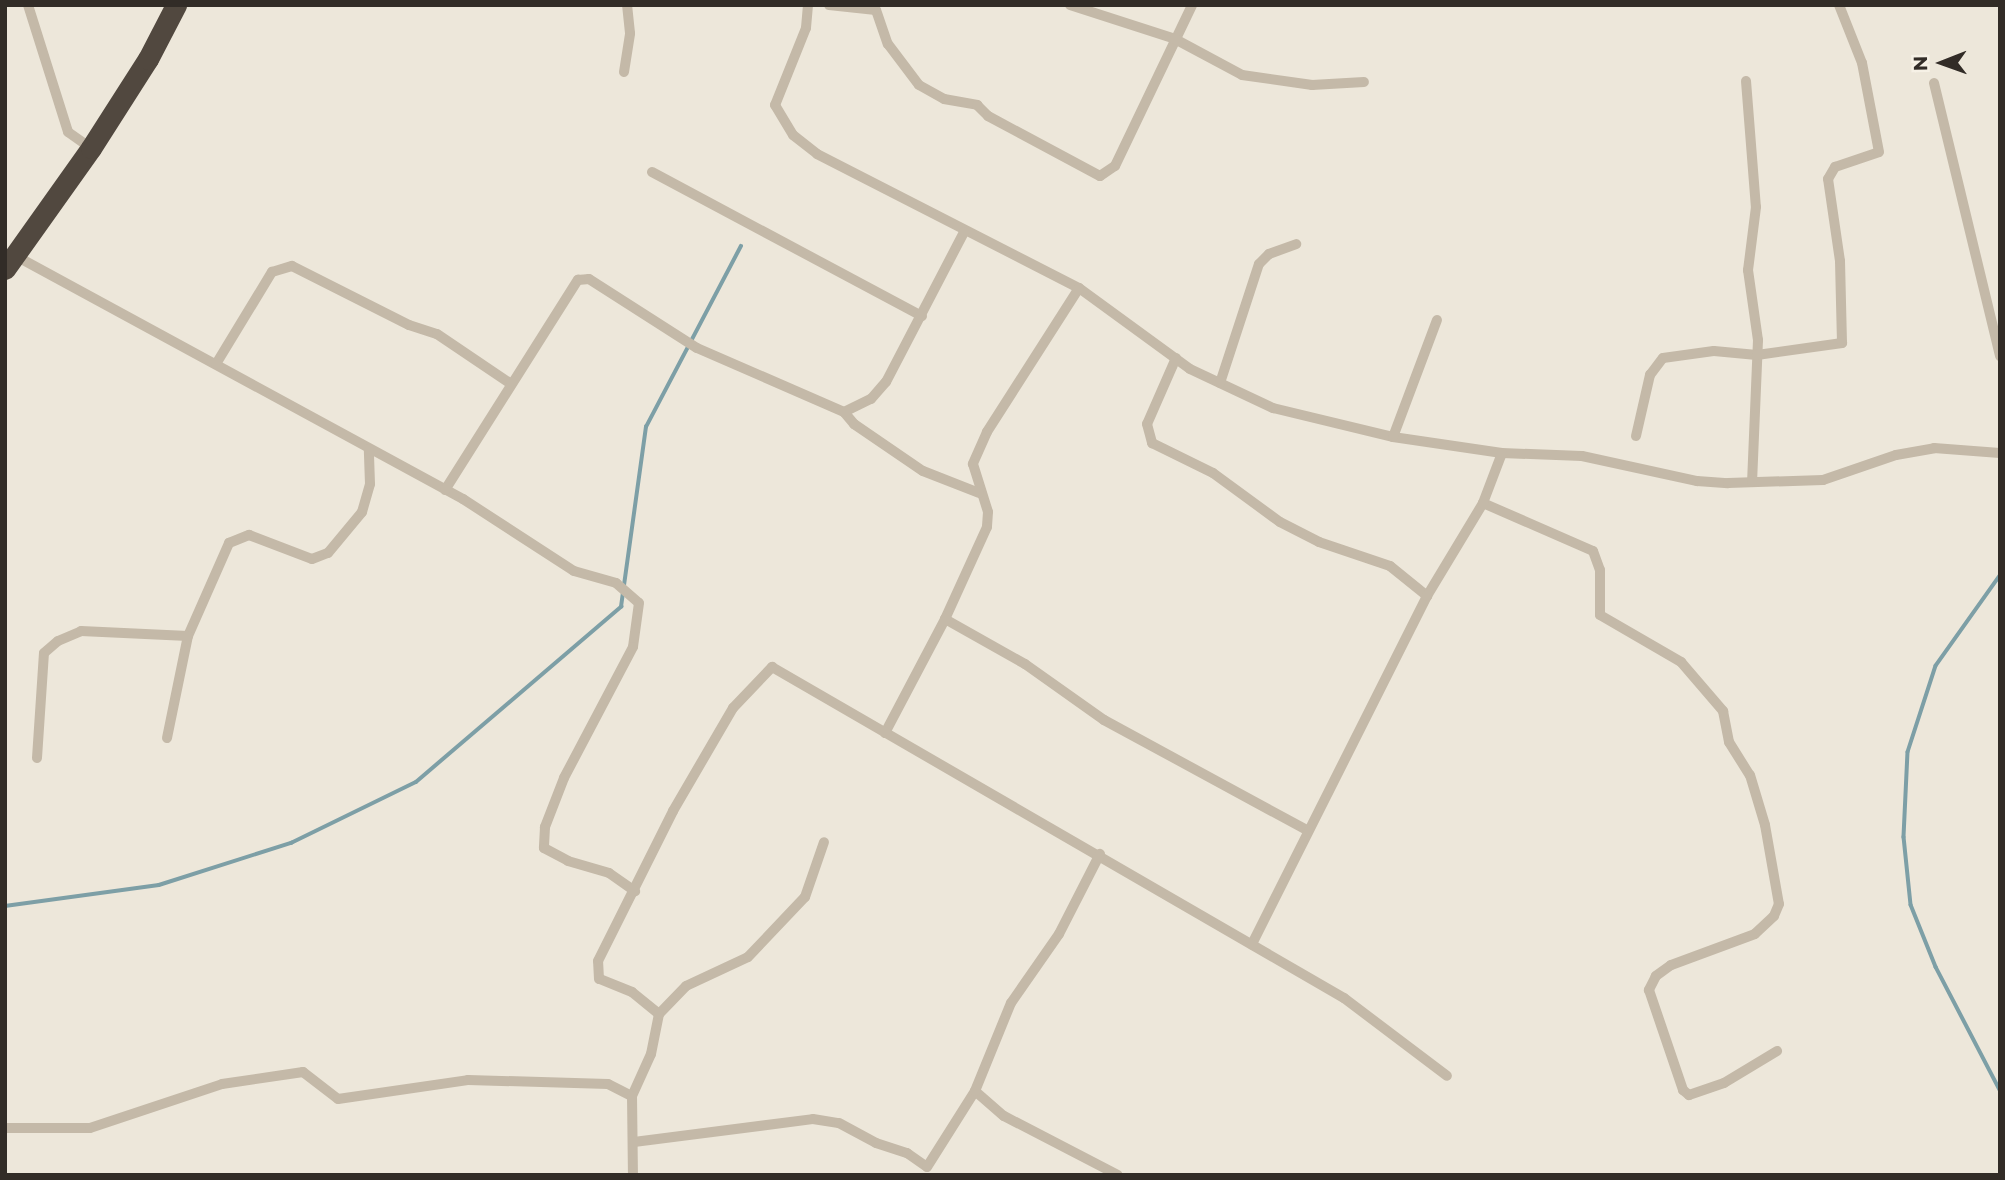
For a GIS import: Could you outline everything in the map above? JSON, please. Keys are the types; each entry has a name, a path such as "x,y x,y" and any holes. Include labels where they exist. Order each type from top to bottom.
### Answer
{"highway":[{"path":"10,263 91,148 148,59 176,5"}],"street":[{"path":"28,5 68,132 91,148"},
{"path":"624,72 630,33 627,5"},
{"path":"808,5 806,28 777,94 780,119 817,153 964,232 1079,288 1176,358 1273,408 1394,437 1502,453 1582,456 1698,481 1823,480 1896,454 1934,448 2000,453"},
{"path":"829,5 876,10 888,44 919,85 944,99 977,105 988,116 1100,176 1115,166 1192,5"},
{"path":"1070,5 1175,38 1225,67 1265,80 1312,85 1364,82"},
{"path":"1636,436 1650,374 1663,358 1714,351 1757,355 1835,345 1844,337 1840,261 1828,179 1835,167 1879,152 1862,63 1839,5"},
{"path":"1746,81 1756,207 1748,270 1757,355 1752,482"},
{"path":"1934,83 2000,356"},
{"path":"652,172 922,316"},
{"path":"844,412 871,399 886,382 964,232"},
{"path":"1220,383 1259,264 1269,254 1296,244"},
{"path":"10,263 216,364 445,490 574,570 616,583 639,603 632,647 565,778 545,827 544,848 568,861 609,873 635,891"},
{"path":"216,364 272,272 292,266 409,325 437,334 511,384"},
{"path":"445,490 572,285 589,279 697,348 844,412 855,424 923,471 979,494"},
{"path":"885,733 945,619 987,527 988,512 979,494 973,464 987,432 1079,288"},
{"path":"1394,437 1437,320"},
{"path":"1176,358 1147,424 1152,443 1213,473 1280,522 1319,542 1390,566 1427,596"},
{"path":"167,738 188,636 216,565 236,538 257,537 312,559 328,553 344,538 362,512 370,484 369,449"},
{"path":"1252,944 1427,596 1483,503 1502,453"},
{"path":"1483,503 1593,551 1600,570 1600,615 1681,662 1723,711 1729,742 1750,775 1758,800 1779,904 1774,916 1755,934 1671,965 1656,976 1649,990 1683,1090 1689,1095 1724,1083 1777,1051"},
{"path":"945,619 1025,664 1104,720 1307,830"},
{"path":"37,758 44,653 58,641 81,631 188,636"},
{"path":"659,1014 632,992 596,975 598,961 673,811 733,708 772,667 1100,853 1344,999 1447,1076"},
{"path":"633,1175 632,1096 651,1054 659,1014 686,986 748,957 805,897 824,842"},
{"path":"634,1142 813,1119 839,1123 876,1143 907,1153 927,1167 975,1091 1011,1003 1059,934 1100,853"},
{"path":"5,1128 90,1128 222,1084 303,1072 338,1099 468,1080 608,1084 632,1096"},
{"path":"975,1091 1004,1116 1118,1175"}],"waterway":[{"path":"5,906 159,885 291,843 416,782 621,607 646,427 741,246"},
{"path":"2000,576 1936,666 1908,752 1904,837 1911,905 1936,967 2000,1090"}]}
